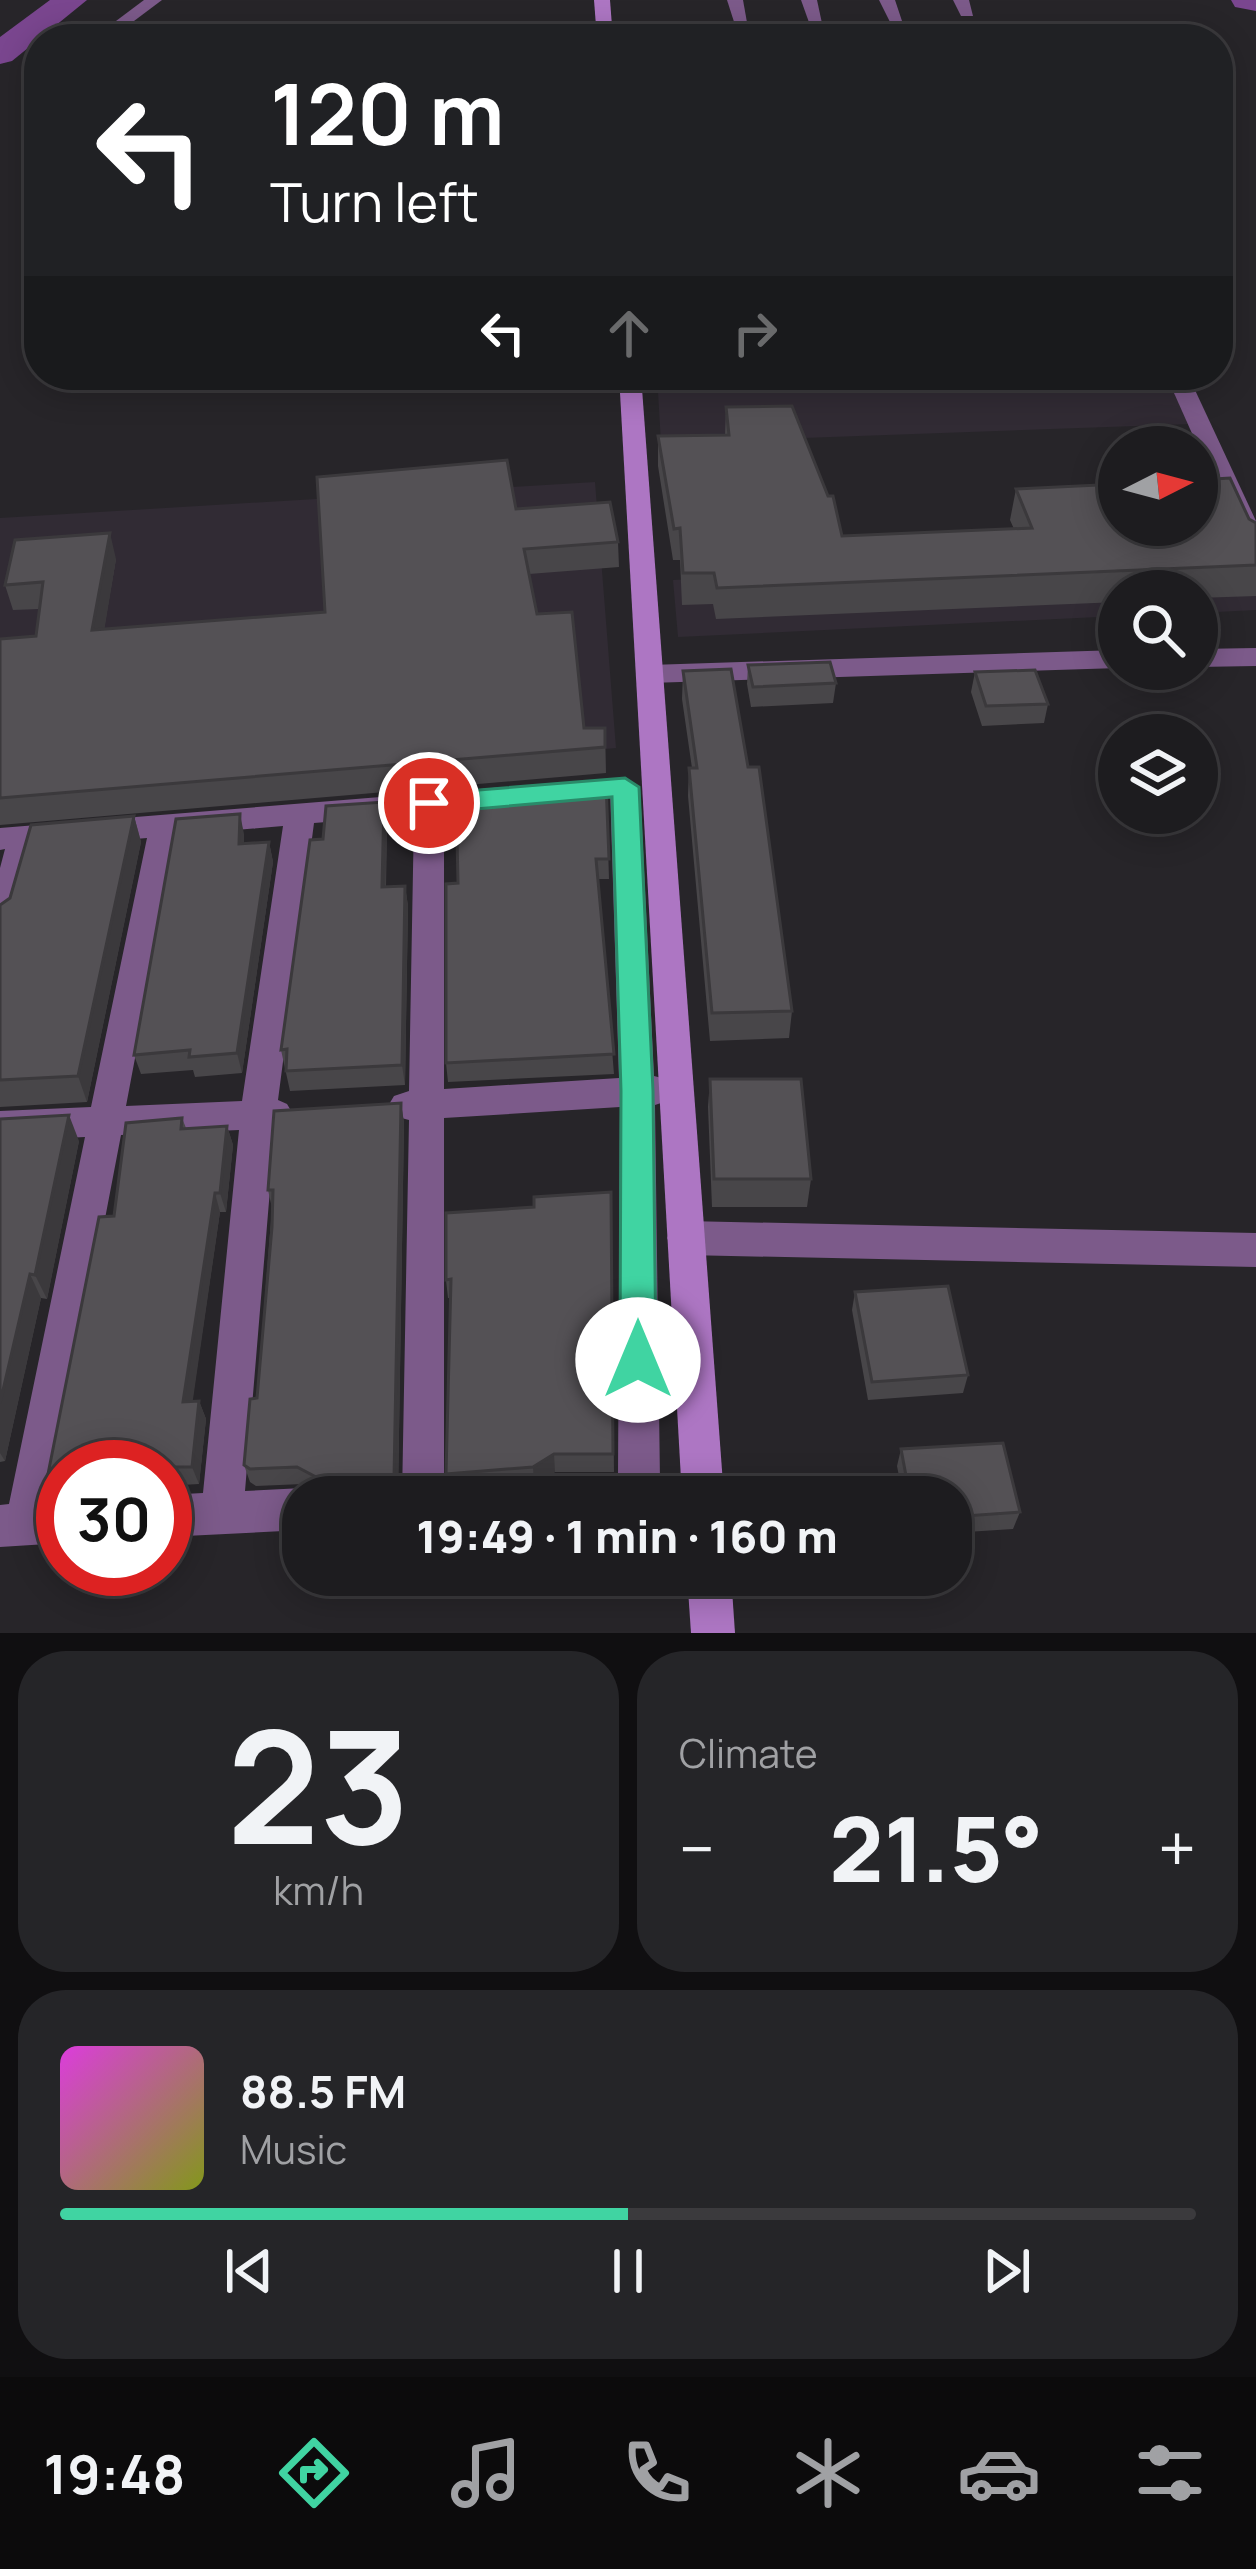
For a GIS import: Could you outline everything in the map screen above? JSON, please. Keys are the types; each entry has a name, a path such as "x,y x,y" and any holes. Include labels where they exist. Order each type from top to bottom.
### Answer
{"main road":[{"path":"631,390 703,1476"},
{"path":"710,1596 712,1633"}],"street":[{"path":"121,24 154,0"},
{"path":"887,0 897,21"},
{"path":"1184,390 1256,548"},
{"path":"1218,658 1256,657"},
{"path":"650,674 1098,660"},
{"path":"623,787 637,1091 644,1476"},
{"path":"0,922 12,838 538,794"},
{"path":"423,1476 429,803"},
{"path":"222,1513 258,1115 300,814"},
{"path":"30,1524 103,1120 164,826"},
{"path":"363,1109 676,1089"},
{"path":"0,1126 300,1113"},
{"path":"686,1238 1256,1250"},
{"path":"192,1515 282,1510"}],"shaded area":[{"path":"658,390 1176,390 1192,424 661,443"},
{"path":"595,482 616,748 0,807 0,518"},
{"path":"1246,553 1256,569 1256,610 1218,612 1218,570 1098,570 1098,617 678,637 673,580"}],"building":[{"path":"792,406 828,496 833,496 842,536 1032,528 1016,489 1098,485 1098,546 1218,546 1218,479 1230,478 1249,519 1256,523 1256,565 717,588 714,573 683,573 680,528 674,529 658,436 729,435 726,407"},
{"path":"507,460 516,509 610,502 618,542 524,549 537,614 572,612 584,728 605,728 605,747 0,798 0,639 36,636 43,582 5,585 15,540 110,533 92,630 325,612 317,477"},
{"path":"830,662 836,683 753,687 748,665"},
{"path":"731,669 748,767 759,767 792,1011 712,1013 689,768 697,768 683,671"},
{"path":"1035,670 1048,704 986,706 975,672"},
{"path":"606,783 609,859 596,859 614,1054 446,1063 446,884 458,883 457,837 466,836 466,795"},
{"path":"384,802 382,887 405,886 402,1065 286,1071 287,1049 281,1050 310,840 323,839 326,806"},
{"path":"240,814 239,844 269,842 237,1053 189,1057 190,1050 134,1055 176,819"},
{"path":"134,816 78,1076 0,1080 0,905 10,898 31,825"},
{"path":"710,1079 801,1079 811,1179 714,1179"},
{"path":"401,1103 394,1476 314,1476 297,1467 250,1469 244,1465 250,1399 257,1398 272,1227 273,1190 268,1190 274,1111"},
{"path":"69,1115 35,1275 30,1274 0,1403 0,1119"},
{"path":"182,1118 181,1129 227,1126 220,1193 215,1193 183,1402 199,1401 192,1467 192,1440 55,1440 99,1217 114,1216 126,1123"},
{"path":"611,1192 613,1454 554,1454 533,1467 446,1474 451,1279 446,1280 446,1213 534,1207 534,1197"},
{"path":"948,1286 968,1375 872,1382 855,1292"},
{"path":"1003,1443 1020,1512 972,1515 972,1476 906,1476 901,1449"}],"waterway":[{"path":"39,24 71,0"},
{"path":"1247,0 1256,1"},
{"path":"0,54 24,36"}],"route":[{"path":"429,803 625,787 637,1091 638,1360"}]}
